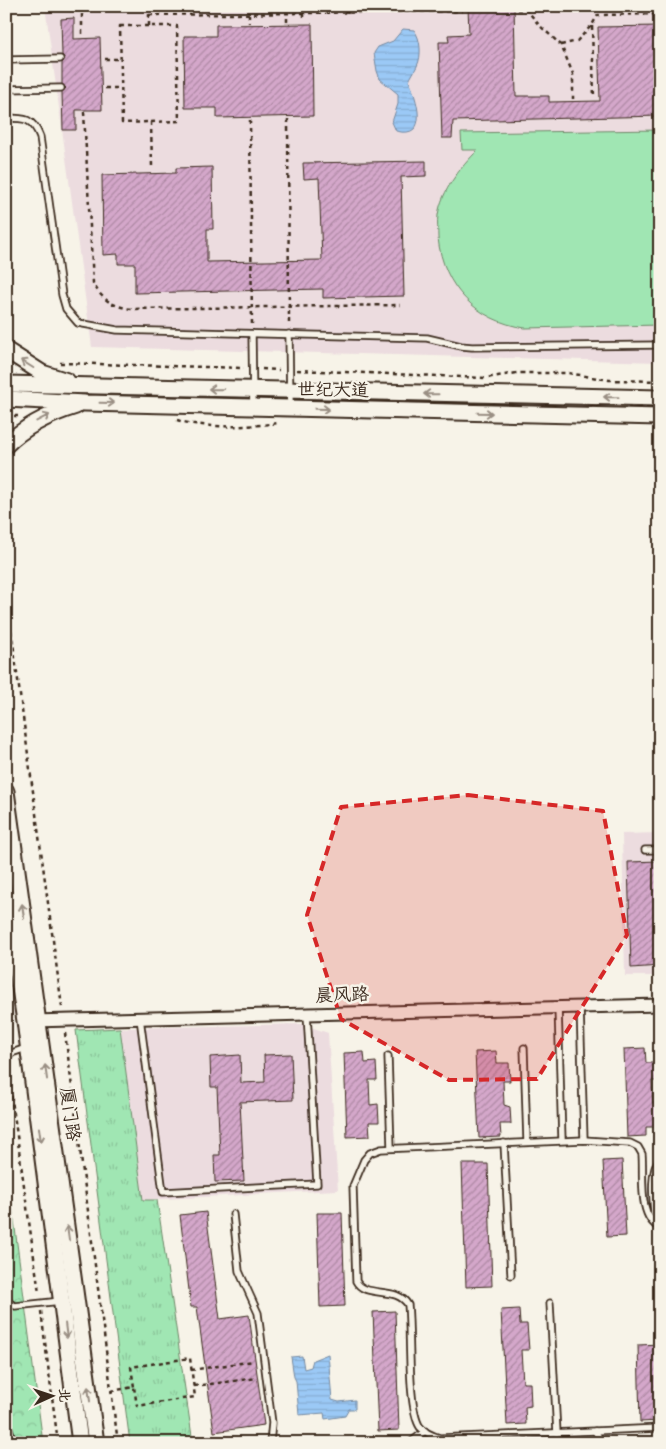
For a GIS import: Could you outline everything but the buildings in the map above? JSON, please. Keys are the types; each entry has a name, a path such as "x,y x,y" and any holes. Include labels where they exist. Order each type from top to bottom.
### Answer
{"street":[{"path":"6,350 42,373 83,386"},
{"name":"世纪大道","path":"6,384 660,398"},
{"name":"世纪大道","path":"6,399 85,403 660,417"},
{"path":"6,445 36,422 54,412 85,403"},
{"name":"厦门路","path":"6,791 32,1021 96,1443"},
{"name":"厦门路","path":"6,897 32,1021 28,1047 63,1301 80,1443"},
{"name":"晨风路","path":"32,1021 660,1005"},
{"path":"6,1424 12,1443"}],"lane":[{"path":"6,60 60,59"},
{"path":"6,89 61,88"},
{"path":"6,118 29,120 36,126 40,137 62,295 66,309 78,323 117,330 427,338 472,347 660,345"},
{"path":"252,334 253,407"},
{"path":"289,334 290,408"},
{"path":"645,850 660,850"},
{"path":"558,1007 562,1140"},
{"path":"580,1007 584,1140"},
{"path":"140,1018 163,1192 317,1184 307,1014"},
{"path":"6,1055 28,1047"},
{"path":"524,1048 527,1142"},
{"path":"388,1056 391,1148"},
{"path":"657,1227 648,1216 644,1206 644,1166 642,1154 638,1147 630,1143 562,1140 381,1149 370,1153 364,1160 353,1186 356,1281 359,1287 364,1290 394,1294 405,1299 408,1305 413,1410 420,1427 430,1435 440,1438 660,1428"},
{"path":"504,1143 511,1275"},
{"path":"657,1227 653,1173 655,1164 660,1158"},
{"path":"233,1214 239,1271 258,1313 272,1423 270,1443"},
{"path":"6,1298 10,1304 15,1306 63,1301"},
{"path":"550,1302 557,1433"},
{"path":"410,1443 425,1431"},
{"path":"595,1431 602,1443"},
{"path":"489,1436 490,1443"}],"path":[{"path":"82,6 82,35"},
{"path":"149,6 149,26"},
{"path":"561,45 577,41 592,25 598,15 598,6"},
{"path":"517,10 527,10 561,45 573,74 573,99"},
{"path":"149,15 463,11"},
{"path":"304,13 304,21"},
{"path":"249,14 249,23"},
{"path":"287,14 287,22"},
{"path":"598,15 660,14"},
{"path":"592,25 594,98"},
{"path":"120,26 149,26 177,26 178,121 122,123 120,26"},
{"path":"104,59 121,59"},
{"path":"105,88 122,88"},
{"path":"84,112 93,283 99,294 106,301 113,305 131,309 400,305"},
{"path":"250,120 252,334"},
{"path":"288,120 289,334"},
{"path":"151,122 152,167"},
{"path":"59,362 485,378 517,373 568,373 609,380 660,381"},
{"path":"6,1060 58,1443"},
{"path":"190,1358 194,1386 196,1397 137,1406 131,1368 190,1358"},
{"path":"191,1370 264,1359"},
{"path":"194,1386 266,1376"},
{"path":"111,1391 134,1386"}],"highlighted area":[{"path":"468,795 603,811 627,935 537,1079 449,1080 341,1019 307,915 341,807"}],"shaded area":[{"path":"45,6 660,6 660,362 92,347"},
{"path":"660,833 660,976 625,976 622,834"},
{"path":"302,1024 328,1033 338,1190 143,1200 120,1028"}],"green space":[{"path":"660,130 660,325 525,328 492,318 465,299 447,272 441,256 438,238 438,215 443,197 458,172 478,150 462,150 461,133"},
{"path":"120,1028 143,1200 157,1200 193,1443 130,1443 76,1030"},
{"path":"6,1159 43,1443 6,1443"}],"water":[{"path":"403,29 414,30 420,48 419,62 409,81 417,106 417,123 414,129 407,132 396,131 392,122 398,104 398,94 380,79 374,53 378,47 393,41"},
{"path":"328,1354 332,1400 339,1402 355,1400 355,1409 349,1409 345,1416 325,1419 324,1413 299,1415 296,1381 291,1357 302,1356 304,1369 311,1367 313,1360"}]}
